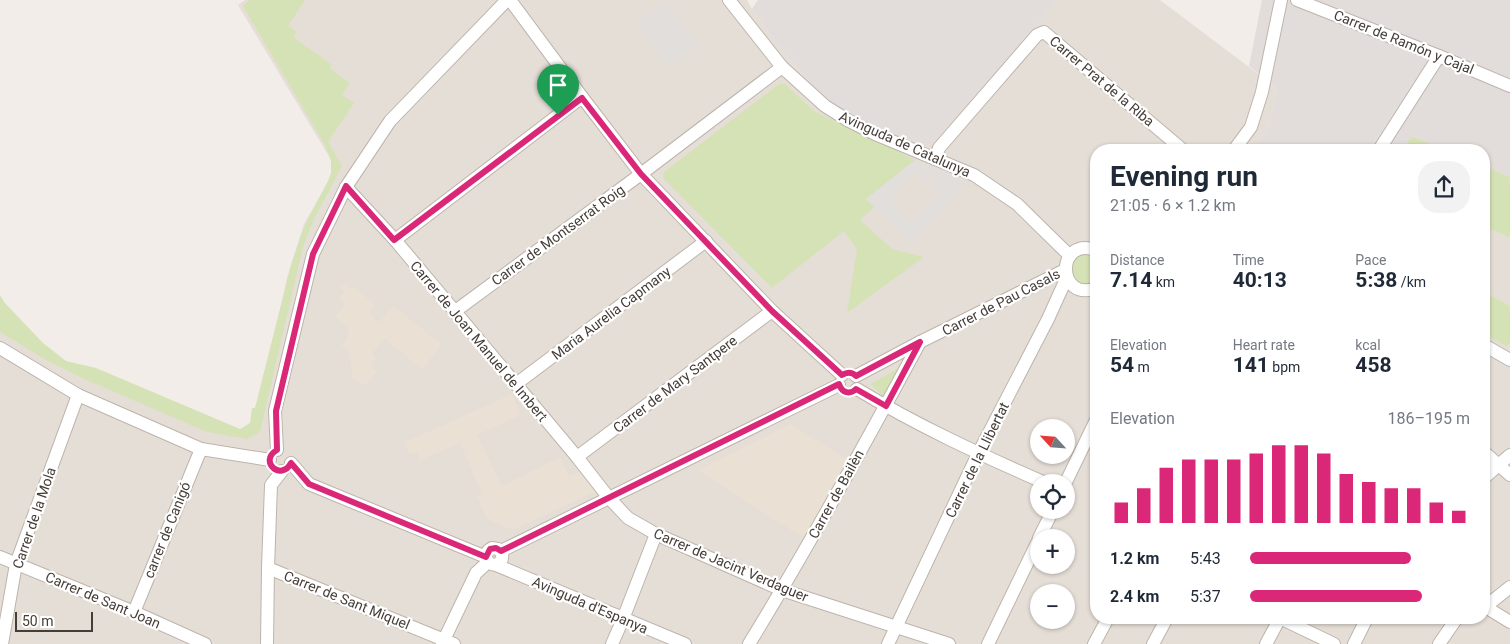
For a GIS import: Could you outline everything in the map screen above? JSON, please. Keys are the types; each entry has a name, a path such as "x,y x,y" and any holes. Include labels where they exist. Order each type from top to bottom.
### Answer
{"street":[{"path":"286,467 274,470 270,464 273,455 276,411 313,254 346,186 390,121 508,0 641,174 840,380 840,388 844,392 851,392 856,383"},
{"name":"Avinguda de Catalunya","path":"729,0 782,67 825,106 849,121 974,175 1017,204 1070,256"},
{"path":"1238,144 1251,127 1262,92 1281,0"},
{"name":"Carrer de Ramón y Cajal","path":"1297,0 1510,86"},
{"name":"Carrer Prat de la Riba","path":"935,159 939,148 1037,35 1044,32 1175,144"},
{"path":"1383,144 1439,56"},
{"name":"Carrer de Montserrat Roig","path":"454,312 782,67"},
{"path":"394,240 582,98"},
{"name":"Carrer de Joan Manuel de Imbert","path":"346,186 516,384 609,498"},
{"name":"Maria Aurelia Capmany","path":"516,384 706,241"},
{"path":"1070,256 1082,248 1090,248"},
{"name":"Carrer de la Llibertat","path":"888,644 978,454 1048,319 1066,273 1066,262 1070,256"},
{"path":"1066,273 1070,283 1076,288 1090,290"},
{"name":"Carrer de Pau Casals","path":"856,383 920,342 1066,273"},
{"name":"Carrer de Mary Santpere","path":"577,457 772,311"},
{"name":"Carrer de Bailèn","path":"749,644 782,590 920,342"},
{"path":"0,348 78,395 201,448 273,455 281,450 288,452 290,456 286,467 271,485 267,644"},
{"path":"1490,348 1510,360"},
{"path":"446,643 476,573 490,561 488,551 492,548 501,551 609,498 840,380 848,373 854,374 856,383 886,406 978,454 1030,476"},
{"name":"Carrer de la Mola","path":"2,644 16,564 78,395"},
{"path":"1070,474 1090,432"},
{"name":"carrer de Canigó","path":"134,612 201,448"},
{"path":"1490,473 1510,456"},
{"path":"1490,458 1510,475"},
{"name":"Avinguda d'Espanya","path":"286,467 309,484 685,644"},
{"name":"Carrer de Jacint Verdaguer","path":"609,498 628,518 656,534 782,590 949,644"},
{"path":"612,644 656,534"},
{"name":"Carrer de Sant Joan","path":"0,557 134,612 205,644"},
{"path":"988,644 1030,557"},
{"name":"Carrer de Sant Miquel","path":"268,568 446,643"},
{"path":"1490,602 1510,587"},
{"path":"1490,609 1510,622"},
{"path":"1094,644 1105,624"},
{"path":"1153,644 1164,624"},
{"path":"1266,644 1277,624"},
{"path":"1292,624 1334,644"},
{"path":"1354,644 1364,624"},
{"path":"1439,644 1453,624"}],"shaded area":[{"path":"245,0 747,0 781,50 806,78 930,145 1059,0 1160,0 1277,88 1268,128 1257,144 1090,144 1090,624 1490,624 1491,228 1510,238 1510,644 0,644 0,325 74,367 212,428 254,433 287,278 304,224 336,168 238,5"},
{"path":"758,0 1059,0 931,145 880,129 832,102 806,78 781,50 752,9"},
{"path":"1262,0 1510,0 1510,177 1490,169 1490,144 1431,144 1412,136 1406,144 1257,144 1268,128 1277,88 1249,66"},
{"path":"665,1 698,45 669,67 636,23"},
{"path":"1412,80 1417,85 1380,144 1371,144"},
{"path":"915,160 939,170 927,184 914,173 894,191 896,193 889,201 911,224 939,193 931,185 942,171 967,181 911,244 866,199"},
{"path":"344,283 351,289 354,287 375,304 369,314 379,322 393,306 442,344 422,370 384,338 372,354 377,358 371,365 377,372 364,386 352,377 349,351 341,345 347,339 349,328 335,317 345,304 339,298 344,292 340,287"},
{"path":"512,394 521,415 477,435 502,486 560,457 569,476 580,471 598,490 513,530 487,519 477,496 482,494 460,443 420,460 417,452 409,454 405,442"},
{"path":"791,424 851,462 808,541 698,470"}],"green space":[{"path":"249,0 305,0 288,26 297,32 293,37 332,65 329,68 350,83 342,95 354,103 328,142 342,166 313,221 303,247 260,432 247,439 207,432 82,378 46,360 0,332 0,295 4,302 43,343 66,361 96,368 240,429 250,423 252,408 255,408 291,265 304,227 328,181 331,173 331,161 325,145 243,6"},
{"path":"779,84 785,84 814,111 915,160 866,199 874,207 860,220 892,249 924,257 847,313 857,249 844,231 772,288 663,178 664,172"},
{"path":"1412,136 1431,144 1406,144"},
{"path":"1490,169 1510,177 1510,238 1491,229"},
{"path":"1085,253 1090,255 1090,284 1079,282 1072,274 1071,264 1078,256"},
{"path":"1490,295 1510,306 1510,343 1506,346 1490,337"},
{"path":"897,369 899,371 885,396 870,384"}],"route":[{"path":"582,98 641,174 772,311 842,375 851,373 856,376 920,342 886,406 856,389 848,393 844,392 839,384 501,551 492,548 486,554 486,557 309,484 291,463 287,469 282,471 274,470 270,464 270,456 277,450 276,411 313,254 346,186 394,240 558,115 582,98"}]}
